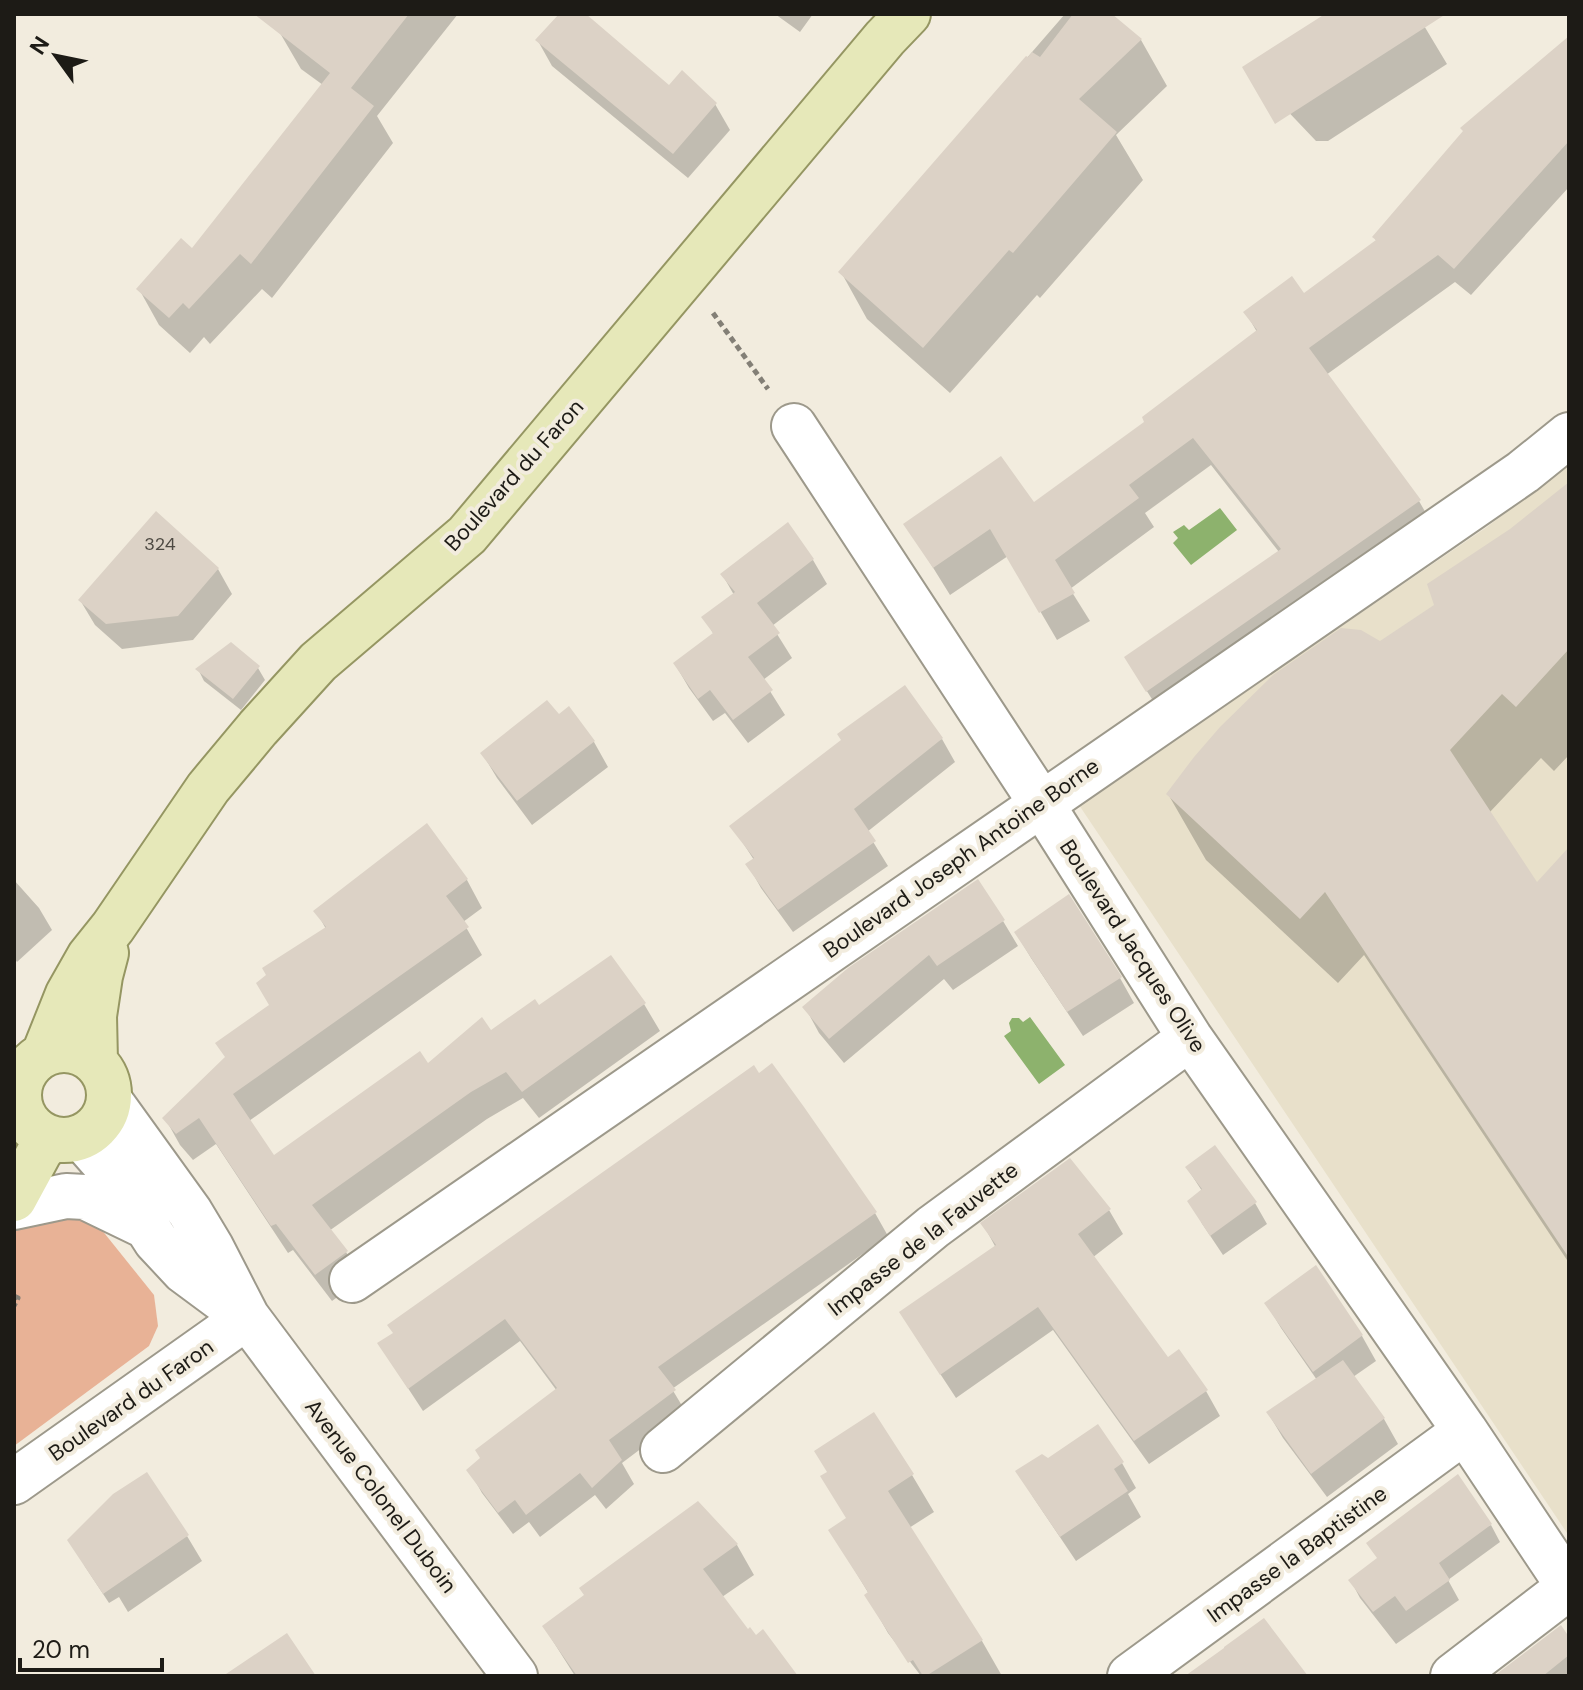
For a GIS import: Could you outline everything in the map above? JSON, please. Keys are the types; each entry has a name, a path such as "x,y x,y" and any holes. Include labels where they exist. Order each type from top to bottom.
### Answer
{"main road":[{"name":"Boulevard du Faron","path":"44,1054 68,994 89,957 208,788 318,662 467,535 908,14"},
{"name":"Boulevard du Faron","path":"102,1081 94,1016 100,976 113,927"},
{"path":"14,1199 40,1151 94,1129 104,1116 102,1081 79,1052 61,1049 44,1054 29,1066 20,1083 17,1108 40,1133 66,1138"}],"street":[{"name":"Boulevard Jacques Olive","path":"794,426 1041,803 1190,1038 1465,1431 1569,1587"},
{"name":"Boulevard Joseph Antoine Borne","path":"352,1280 1523,472 1569,435"},
{"name":"Impasse de la Fauvette","path":"663,1450 933,1227 1190,1038"},
{"name":"Avenue Colonel Duboin","path":"102,1081 190,1212 247,1317 515,1676"},
{"name":"Avenue Colonel Duboin","path":"66,1138 111,1171 145,1226 184,1271 247,1317"},
{"path":"14,1207 66,1196 85,1197 145,1226"},
{"name":"Boulevard du Faron","path":"14,1482 247,1317"},
{"name":"Impasse la Baptistine","path":"1130,1676 1465,1431"},
{"path":"1453,1676 1569,1587"}],"path":[{"path":"713,313 794,426"},
{"path":"14,1296 18,1298 14,1306"}],"shaded area":[{"path":"1569,463 1569,1536 1079,805 1487,527"},
{"path":"1220,508 1237,530 1191,565 1173,543 1178,538 1173,532 1184,525 1189,530"},
{"path":"1030,1017 1065,1065 1039,1084 1004,1036 1011,1031 1009,1023 1012,1018 1023,1022"},
{"path":"89,1214 154,1295 158,1326 149,1346 14,1446 14,1228"}],"building":[{"path":"254,14 409,14 351,88 374,106 251,264 240,254 189,309 183,303 169,318 136,289 181,238 192,248 330,73"},
{"path":"559,14 586,14 669,85 682,70 717,103 673,154 535,40"},
{"path":"1073,14 1112,14 1142,39 1079,99 1117,132 1013,253 1009,250 923,348 838,272 1026,56 1032,52 1040,57"},
{"path":"1325,14 1446,14 1275,124 1242,67"},
{"path":"1569,36 1569,141 1454,269 1438,255 1309,348 1421,500 1146,692 1124,657 1281,549 1193,438 1129,485 1139,498 1055,560 1075,593 1039,613 990,529 933,568 903,524 1001,456 1034,502 1144,422 1142,417 1257,330 1243,312 1292,276 1304,293 1376,240 1372,237 1463,131 1460,128"},
{"path":"1569,482 1569,649 1516,707 1502,694 1450,750 1537,882 1569,847 1569,1258 1325,892 1300,919 1166,794 1220,727 1273,675 1341,628 1361,630 1380,641 1434,605 1427,584 1510,529"},
{"path":"156,511 219,568 178,616 106,624 78,600"},
{"path":"788,522 814,559 757,603 780,633 748,657 773,690 733,720 710,690 698,699 673,663 713,633 701,617 735,592 720,574"},
{"path":"231,642 260,666 233,699 195,669"},
{"path":"905,685 943,738 854,809 876,841 778,910 745,864 754,858 729,826 841,740 837,734"},
{"path":"547,700 559,714 569,706 595,741 517,801 480,753"},
{"path":"427,823 468,879 446,896 469,927 233,1094 274,1155 420,1051 428,1063 482,1017 491,1030 535,999 539,1005 611,955 646,1003 522,1092 506,1072 471,1092 312,1205 348,1251 315,1275 276,1224 271,1226 199,1118 176,1134 162,1118 225,1057 215,1043 269,1005 256,983 266,975 262,968 326,927 313,911"},
{"path":"978,879 1005,920 937,966 929,955 829,1039 802,1007 848,968"},
{"path":"1069,894 1122,977 1067,1012 1014,932"},
{"path":"772,1063 877,1212 658,1367 676,1390 609,1440 622,1460 592,1488 580,1473 526,1515 515,1500 498,1513 466,1470 480,1458 475,1450 557,1388 505,1319 408,1389 377,1343 393,1333 387,1325 754,1065 759,1073"},
{"path":"1215,1145 1257,1202 1210,1236 1187,1201 1202,1189 1185,1167"},
{"path":"1070,1158 1111,1209 1078,1234 1168,1357 1179,1349 1208,1390 1134,1441 1038,1307 940,1375 899,1312 996,1245 980,1223"},
{"path":"1316,1265 1363,1335 1313,1372 1264,1303"},
{"path":"1343,1360 1385,1418 1311,1474 1266,1412"},
{"path":"874,1412 914,1474 888,1491 983,1640 926,1676 913,1660 908,1663 864,1595 868,1592 828,1530 846,1518 820,1476 827,1472 814,1451"},
{"path":"1098,1424 1124,1462 1114,1469 1128,1491 1060,1537 1015,1471 1042,1454 1048,1458"},
{"path":"147,1472 189,1535 103,1594 67,1540 113,1494"},
{"path":"1458,1474 1492,1524 1439,1563 1450,1580 1406,1611 1395,1596 1373,1612 1348,1580 1377,1558 1366,1543"},
{"path":"698,1501 738,1544 703,1569 748,1629 750,1627 756,1635 763,1629 798,1676 577,1676 542,1626 584,1595 579,1588"},
{"path":"1264,1618 1308,1676 1185,1676 1224,1648"},
{"path":"1561,1625 1569,1637 1569,1655 1543,1676 1494,1676"},
{"path":"287,1633 316,1676 223,1676"}]}
